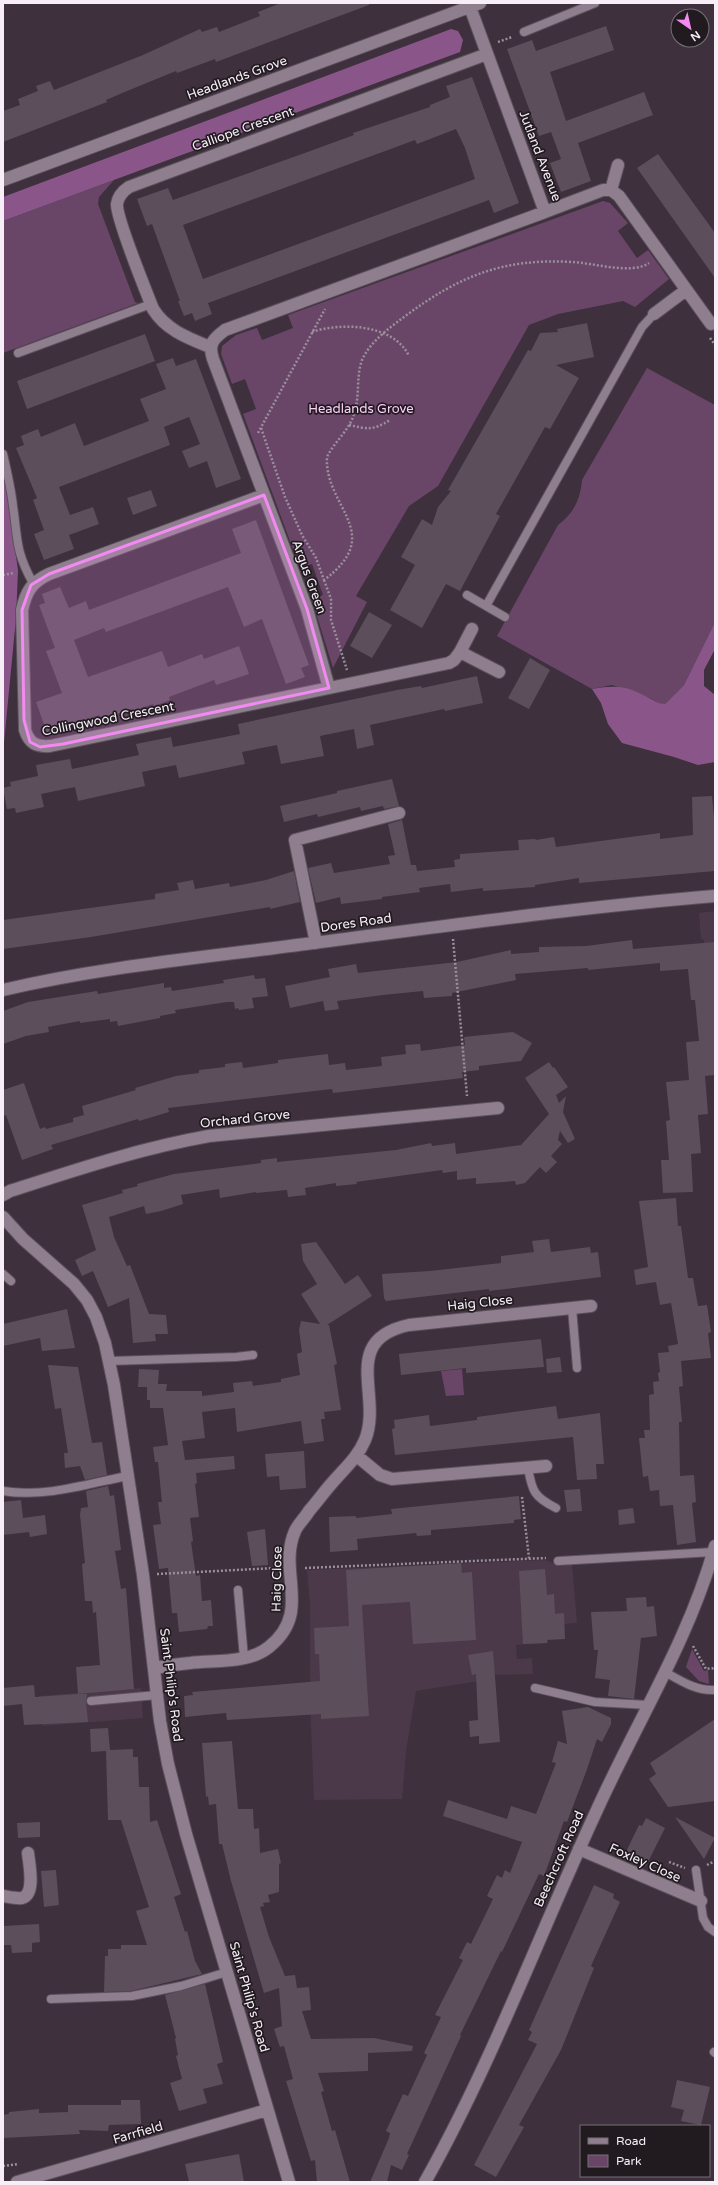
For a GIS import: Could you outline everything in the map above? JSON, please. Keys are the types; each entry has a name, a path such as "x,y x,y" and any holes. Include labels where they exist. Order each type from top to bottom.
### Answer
{"street":[{"name":"Jutland Avenue","path":"475,5 485,51 545,212 603,190 611,190"},
{"name":"Headlands Grove","path":"3,180 475,5"},
{"name":"Calliope Crescent","path":"210,347 170,327 158,316 151,304 117,207 119,197 129,187 485,51"},
{"path":"618,165 611,190 619,196 711,324"},
{"path":"210,347 212,340 225,330 545,212"},
{"path":"654,314 686,290"},
{"name":"Argus Green","path":"210,347 213,359 307,609 329,688"},
{"path":"34,583 63,568 264,495"},
{"name":"Collingwood Crescent","path":"34,583 27,591 22,610 24,720 27,737 30,742 40,747 67,744 329,688"},
{"path":"329,688 449,663 454,660 460,652 472,629"},
{"path":"460,652 499,672"},
{"path":"316,943 294,840 400,813"},
{"name":"Dores Road","path":"3,990 48,980 126,968 452,924 574,909 715,896"},
{"name":"Orchard Grove","path":"3,1195 10,1191 56,1176 166,1144 209,1136 498,1108"},
{"name":"Saint Philip's Road","path":"3,1217 23,1239 74,1284 88,1300 96,1317 110,1361 143,1575 157,1695 168,1764 289,2182"},
{"name":"Haig Close","path":"154,1668 244,1658 268,1648 286,1629 292,1609 291,1568 292,1542 295,1530 331,1484 356,1456 365,1440 368,1428 369,1358 376,1341 385,1333 409,1324 591,1306"},
{"path":"356,1456 380,1476 392,1479 546,1466"},
{"name":"Beechcroft Road","path":"425,2182 510,2010 579,1849 681,1639 701,1594 714,1549"},
{"name":"Foxley Close","path":"579,1849 701,1901"},
{"path":"3,1896 21,1898 28,1894 31,1886 28,1853"},
{"name":"Farrfield","path":"17,2182 267,2110"}],"lane":[{"path":"524,32 595,3"},
{"path":"18,353 151,304"},
{"path":"486,606 642,327 654,314"},
{"path":"3,454 14,507 17,546 26,570 34,583"},
{"path":"467,595 505,617"},
{"path":"3,1274 11,1281"},
{"path":"572,1308 577,1368"},
{"path":"110,1361 236,1357 253,1355"},
{"path":"524,1468 535,1494 544,1502 556,1508"},
{"path":"3,1491 16,1493 55,1491 127,1476"},
{"path":"558,1561 714,1549"},
{"path":"238,1590 244,1658"},
{"path":"665,1672 691,1686 706,1690 715,1690"},
{"path":"535,1688 594,1702 648,1705"},
{"path":"91,1701 157,1695"},
{"path":"696,1870 705,1924 715,1932"},
{"path":"51,1999 132,1996 181,1986 227,1972"}],"path":[{"path":"485,51 524,32"},
{"path":"324,580 340,567 348,554 351,541 346,512 335,493 326,465 327,457 330,450 348,426 357,404 362,361 370,347 384,333 440,292 488,270 513,263 546,261 593,263 626,269 645,265 661,254"},
{"path":"247,448 261,428 312,332 338,288"},
{"path":"312,332 324,328 339,327 358,328 384,333 400,343 409,356"},
{"path":"348,426 369,430 377,428 390,420"},
{"path":"261,428 285,497 302,535 316,558 331,599 331,620 352,683"},
{"path":"452,924 468,1110"},
{"path":"524,1468 529,1558"},
{"path":"143,1575 529,1558 546,1558 558,1561"},
{"path":"681,1639 692,1644 706,1669 715,1668"}],"highlighted area":[{"path":"264,495 307,609 329,688 63,744 40,747 30,742 24,720 22,610 31,585 49,574"}],"shaded area":[{"path":"451,29 458,31 463,40 460,52 3,221 3,197"},
{"path":"3,468 18,570 16,618 3,753"},
{"path":"715,622 715,649 704,670 704,686 715,695 715,762 698,765 622,743 608,724 601,703 592,689 621,687 640,693 658,703 665,704 684,685"},
{"path":"715,911 715,980 707,980 704,940 701,939 699,913"},
{"path":"545,1560 559,1565 572,1564 577,1623 548,1625 548,1643 516,1645 517,1659 532,1658 533,1674 494,1675 479,1681 416,1691 406,1751 402,1799 314,1800 310,1702 310,1603 307,1570"},
{"path":"141,1688 143,1718 42,1726 39,1696"}],"green space":[{"path":"114,180 99,197 98,204 135,302 138,303 3,353 3,221"},
{"name":"Headlands Grove","path":"603,201 610,203 628,223 618,231 637,258 648,250 669,279 635,307 623,301 558,314 529,325 438,486 409,506 356,596 367,602 333,668 312,600 323,595 312,564 300,568 243,414 256,409 245,379 232,384 221,354 222,346 236,335 257,328 262,340 293,328 288,315"},
{"path":"647,368 715,405 715,622 684,685 665,704 658,704 652,699 612,685 592,689 497,636 558,525 568,516 575,506 580,494 582,480"},
{"path":"462,1369 464,1395 446,1396 441,1371"},
{"path":"692,1649 704,1671 708,1670 709,1684 699,1681 686,1667"}],"building":[{"path":"281,3 369,3 369,5 216,62 215,59 177,73 176,71 106,100 107,102 3,142 3,111 20,105 18,99 38,91 36,86 50,81 54,90 143,55 200,29 202,32 217,27 219,32 260,16 258,12"},
{"path":"606,26 614,50 550,72 566,121 644,92 653,115 578,143 591,181 561,192 550,163 561,159 551,132 539,136 507,49 532,40 536,51"},
{"path":"472,77 519,203 494,213 489,200 208,303 212,314 195,321 192,313 184,316 152,224 147,226 137,199 168,188 173,200 354,135 353,133 430,107 430,105 450,97 446,86","holes":["456,129 465,148 475,179 203,279 183,225 415,140 417,144"]},
{"path":"658,154 715,233 715,278 637,168"},
{"path":"587,323 594,357 556,365 579,378 550,429 545,427 496,514 500,516 460,591 446,584 422,628 390,610 415,565 401,557 422,519 432,525 438,507 451,491 448,490 528,350 531,351 540,333 558,332 557,329"},
{"path":"145,334 155,361 27,409 17,381"},
{"path":"173,358 176,366 196,359 241,479 216,488 207,461 189,468 182,451 200,444 189,417 164,427 170,445 59,487 70,515 93,507 99,524 69,535 74,549 44,560 34,534 44,530 33,500 37,498 16,448 24,445 21,436 38,429 41,437 75,423 84,446 149,421 140,399 166,389 156,364"},
{"path":"151,490 157,506 133,515 127,498"},
{"path":"256,520 309,665 301,668 305,677 286,684 262,619 244,627 228,587 106,632 104,628 74,640 88,677 162,651 168,667 202,654 204,659 239,646 249,674 216,685 214,680 169,697 170,700 154,706 153,704 132,711 131,709 101,720 99,715 47,733 36,702 62,693 46,651 55,648 39,605 45,603 42,594 60,587 69,608 86,601 89,610 241,553 232,529"},
{"path":"369,612 392,625 372,658 350,646"},
{"path":"530,658 550,670 529,709 508,698"},
{"path":"477,676 483,703 445,711 444,709 370,725 374,745 357,749 354,729 320,736 324,756 281,764 277,745 242,752 245,764 179,778 176,765 142,772 145,786 78,801 75,787 41,794 44,807 16,813 15,808 7,809 3,788 11,786 10,782 38,776 36,765 70,759 72,769 139,755 136,744 171,737 173,747 240,734 238,724 397,690 421,686 422,688"},
{"path":"392,779 399,806 384,809 383,806 361,811 360,807 318,817 317,814 284,822 280,806 337,793 337,791"},
{"path":"712,796 715,829 715,871 579,883 579,878 535,885 535,887 483,891 483,888 451,892 450,884 419,888 420,892 382,897 382,899 341,904 340,897 316,903 308,868 331,863 334,873 390,864 388,856 395,855 388,824 402,820 411,865 416,865 417,871 455,867 454,860 460,859 460,854 519,850 518,840 536,840 554,837 556,847 660,833 660,839 693,835 692,797"},
{"path":"294,871 300,902 270,909 270,907 91,937 3,949 3,920 155,899 155,894 179,890 177,883 193,880 195,889 229,883 230,887 266,880"},
{"path":"632,940 633,949 715,942 715,1075 705,1076 708,1114 698,1115 701,1153 691,1154 693,1192 663,1193 661,1160 669,1160 666,1121 670,1120 666,1082 689,1080 686,1042 699,1041 695,1000 691,1000 688,969 660,971 660,963 588,970 588,968 515,974 516,980 452,993 452,996 424,998 423,991 383,995 337,1001 339,1009 325,1011 323,1001 290,1008 285,986 330,977 328,969 356,964 358,973 457,962 511,950 511,954 539,952 539,947 586,946"},
{"path":"254,975 255,979 265,978 268,996 252,998 254,1008 239,1010 238,1008 235,1009 234,1002 227,1002 175,1010 176,1013 160,1016 160,1018 118,1026 117,1021 110,1022 110,1019 80,1023 80,1021 48,1027 49,1032 26,1036 3,1044 3,1011 28,1002 97,991 98,994 164,983 164,988 171,987 172,991 224,983 223,980"},
{"path":"513,1032 532,1043 521,1061 479,1066 479,1070 462,1072 463,1078 333,1093 332,1089 168,1108 169,1112 139,1121 138,1119 51,1145 53,1149 22,1160 6,1115 3,1116 3,1090 24,1083 40,1129 45,1127 46,1129 73,1122 73,1118 84,1115 82,1106 176,1076 199,1073 199,1070 225,1067 225,1064 242,1062 243,1068 278,1063 278,1060 328,1054 329,1065 345,1063 346,1070 382,1066 381,1057 406,1054 405,1045 420,1044 421,1051 465,1045 464,1037"},
{"path":"549,1062 568,1087 556,1095 559,1103 566,1096 563,1112 575,1139 568,1143 560,1131 558,1140 562,1144 551,1156 557,1162 546,1173 540,1167 525,1183 516,1185 515,1181 476,1184 476,1178 457,1180 457,1171 443,1173 442,1170 356,1182 357,1184 336,1186 336,1183 305,1188 306,1195 288,1197 287,1190 256,1192 220,1198 219,1189 181,1195 183,1204 161,1211 146,1214 144,1206 109,1217 114,1237 127,1266 130,1265 149,1314 166,1315 168,1334 155,1334 156,1341 133,1343 129,1298 108,1307 93,1271 82,1276 75,1260 96,1250 82,1205 123,1193 122,1190 138,1186 137,1184 174,1174 261,1163 261,1160 277,1158 277,1162 396,1150 431,1143 432,1146 455,1143 456,1154 521,1145 549,1114 525,1078"},
{"path":"676,1198 678,1226 681,1226 688,1278 693,1278 698,1306 707,1305 711,1332 708,1333 711,1358 681,1361 683,1386 679,1387 682,1422 679,1422 680,1476 694,1475 696,1502 692,1503 696,1542 677,1545 673,1505 660,1506 659,1490 650,1491 648,1476 643,1477 639,1438 645,1438 644,1430 650,1430 649,1395 654,1394 653,1382 659,1381 658,1373 660,1372 658,1353 669,1352 668,1346 678,1344 671,1303 660,1305 656,1282 636,1285 634,1270 648,1267 639,1201"},
{"path":"549,1239 551,1252 590,1247 591,1253 598,1252 601,1277 489,1291 489,1289 386,1301 384,1298 382,1274 430,1271 501,1263 501,1256 534,1252 532,1241"},
{"path":"316,1242 345,1284 358,1275 372,1296 327,1325 329,1325 337,1364 334,1365 341,1410 324,1412 325,1419 321,1419 324,1441 304,1444 301,1421 237,1432 235,1408 202,1412 205,1438 182,1441 185,1460 234,1456 235,1469 196,1473 197,1483 195,1484 199,1517 190,1518 193,1541 191,1542 196,1576 200,1575 202,1601 211,1600 213,1626 208,1626 207,1629 179,1632 177,1613 172,1613 168,1568 159,1569 153,1525 161,1524 158,1502 162,1502 158,1462 155,1462 153,1447 168,1445 163,1408 150,1408 150,1400 147,1400 147,1387 138,1387 139,1369 159,1370 158,1384 167,1384 166,1391 202,1391 202,1396 234,1392 233,1383 252,1381 253,1386 281,1382 281,1379 300,1375 297,1354 302,1352 299,1330 301,1321 320,1324 301,1294 317,1284 303,1261 301,1244"},
{"path":"67,1309 75,1348 42,1351 40,1338 3,1346 3,1324"},
{"path":"541,1339 544,1367 466,1373 466,1368 401,1375 399,1354"},
{"path":"560,1357 562,1372 547,1373 546,1359"},
{"path":"48,1365 78,1367 92,1443 102,1442 107,1475 85,1480 80,1466 65,1468 64,1453 68,1453 61,1408 55,1409"},
{"path":"556,1406 558,1419 600,1413 604,1464 596,1464 597,1479 577,1480 573,1437 395,1455 392,1429 395,1428 394,1420 429,1415 430,1426 477,1420 477,1417"},
{"path":"304,1451 306,1488 280,1490 279,1476 267,1477 265,1454"},
{"path":"108,1486 110,1496 114,1495 116,1510 121,1550 115,1551 121,1589 126,1588 134,1689 78,1694 76,1667 100,1665 96,1612 93,1613 92,1601 85,1601 82,1564 85,1563 80,1515 81,1508 88,1507 86,1491"},
{"path":"580,1489 582,1511 567,1512 564,1490"},
{"path":"519,1496 521,1519 514,1520 514,1523 431,1530 431,1535 417,1536 416,1533 357,1539 358,1550 330,1552 329,1517 356,1516 356,1518 392,1514 391,1509"},
{"path":"21,1500 23,1518 45,1515 47,1534 30,1537 29,1532 3,1535 3,1502"},
{"path":"633,1508 635,1523 619,1525 618,1510"},
{"path":"265,1529 268,1565 252,1566 247,1532"},
{"path":"461,1563 462,1573 472,1572 476,1640 413,1644 410,1602 362,1605 369,1716 321,1719 321,1714 227,1720 226,1713 185,1717 184,1696 193,1695 192,1692 320,1681 319,1654 315,1654 314,1628 349,1626 346,1570"},
{"path":"545,1569 547,1595 554,1594 555,1614 564,1613 565,1639 547,1640 547,1643 523,1644 519,1571"},
{"path":"646,1597 647,1607 654,1606 657,1636 641,1638 634,1699 608,1696 610,1680 595,1678 598,1650 594,1650 591,1612 627,1611 626,1598"},
{"path":"493,1651 500,1742 479,1744 479,1736 470,1737 469,1721 478,1720 476,1674 472,1675 468,1655"},
{"path":"34,1685 35,1697 87,1694 86,1701 88,1722 24,1725 22,1704 3,1706 3,1688"},
{"path":"588,1707 611,1718 611,1724 602,1742 597,1739 567,1822 564,1821 544,1876 539,1874 460,2035 461,2036 407,2154 409,2155 402,2170 391,2165 387,2182 370,2182 389,2138 390,2133 386,2131 403,2094 408,2096 427,2055 424,2053 441,2017 435,2015 463,1960 459,1958 467,1942 471,1944 493,1899 487,1896 497,1875 502,1878 505,1870 510,1873 522,1842 443,1816 448,1800 507,1819 511,1806 536,1814 556,1763 552,1762 558,1741 567,1744 562,1711"},
{"path":"715,1719 715,1801 668,1807 649,1779 656,1774 650,1763"},
{"path":"108,1728 110,1750 133,1749 133,1757 138,1757 139,1787 149,1787 150,1822 157,1820 181,1894 174,1897 185,1932 187,1931 195,1961 202,1974 131,1991 104,1992 105,1956 108,1956 108,1949 121,1949 121,1945 147,1945 136,1911 149,1907 121,1820 108,1820 106,1751 91,1752 90,1729"},
{"path":"232,1741 238,1809 253,1809 254,1829 259,1828 260,1853 278,1849 281,1863 279,1864 279,1892 268,1895 270,1902 263,1903 264,1906 260,1907 269,1937 285,1976 295,1975 297,1988 309,1987 311,2010 302,2011 311,2039 374,2038 413,2046 412,2051 368,2053 368,2071 318,2073 324,2091 321,2092 332,2131 335,2130 350,2182 317,2182 315,2160 311,2161 286,2081 293,2079 284,2046 280,2047 274,2029 282,2026 279,1988 264,1993 231,1881 222,1844 219,1844 216,1804 209,1805 208,1796 206,1797 202,1743"},
{"path":"675,1817 715,1838 704,1859"},
{"path":"646,1818 665,1828 646,1866 624,1856 639,1825 642,1826"},
{"path":"40,1822 40,1837 18,1838 17,1823"},
{"path":"56,1870 59,1905 44,1907 41,1871"},
{"path":"594,1885 614,1894 613,1898 620,1902 591,1966 594,1968 561,2050 519,2125 524,2127 496,2177 474,2165 537,2044 528,2040 532,2032 529,2030"},
{"path":"39,1924 40,1942 32,1943 32,1952 12,1953 11,1945 4,1945 3,1926"},
{"path":"205,1984 223,2062 217,2064 223,2084 203,2089 207,2103 179,2111 170,2083 182,2079 176,2056 178,2055 176,2038 165,1995"},
{"path":"677,2080 710,2087 701,2125 681,2121 684,2110 671,2107"},
{"path":"121,2100 140,2100 141,2124 109,2125 108,2131 79,2130 80,2134 3,2138 3,2115 9,2114 9,2112 39,2109 39,2113 68,2112 68,2105 121,2105"},
{"path":"239,2154 244,2182 189,2182 185,2164"}]}
